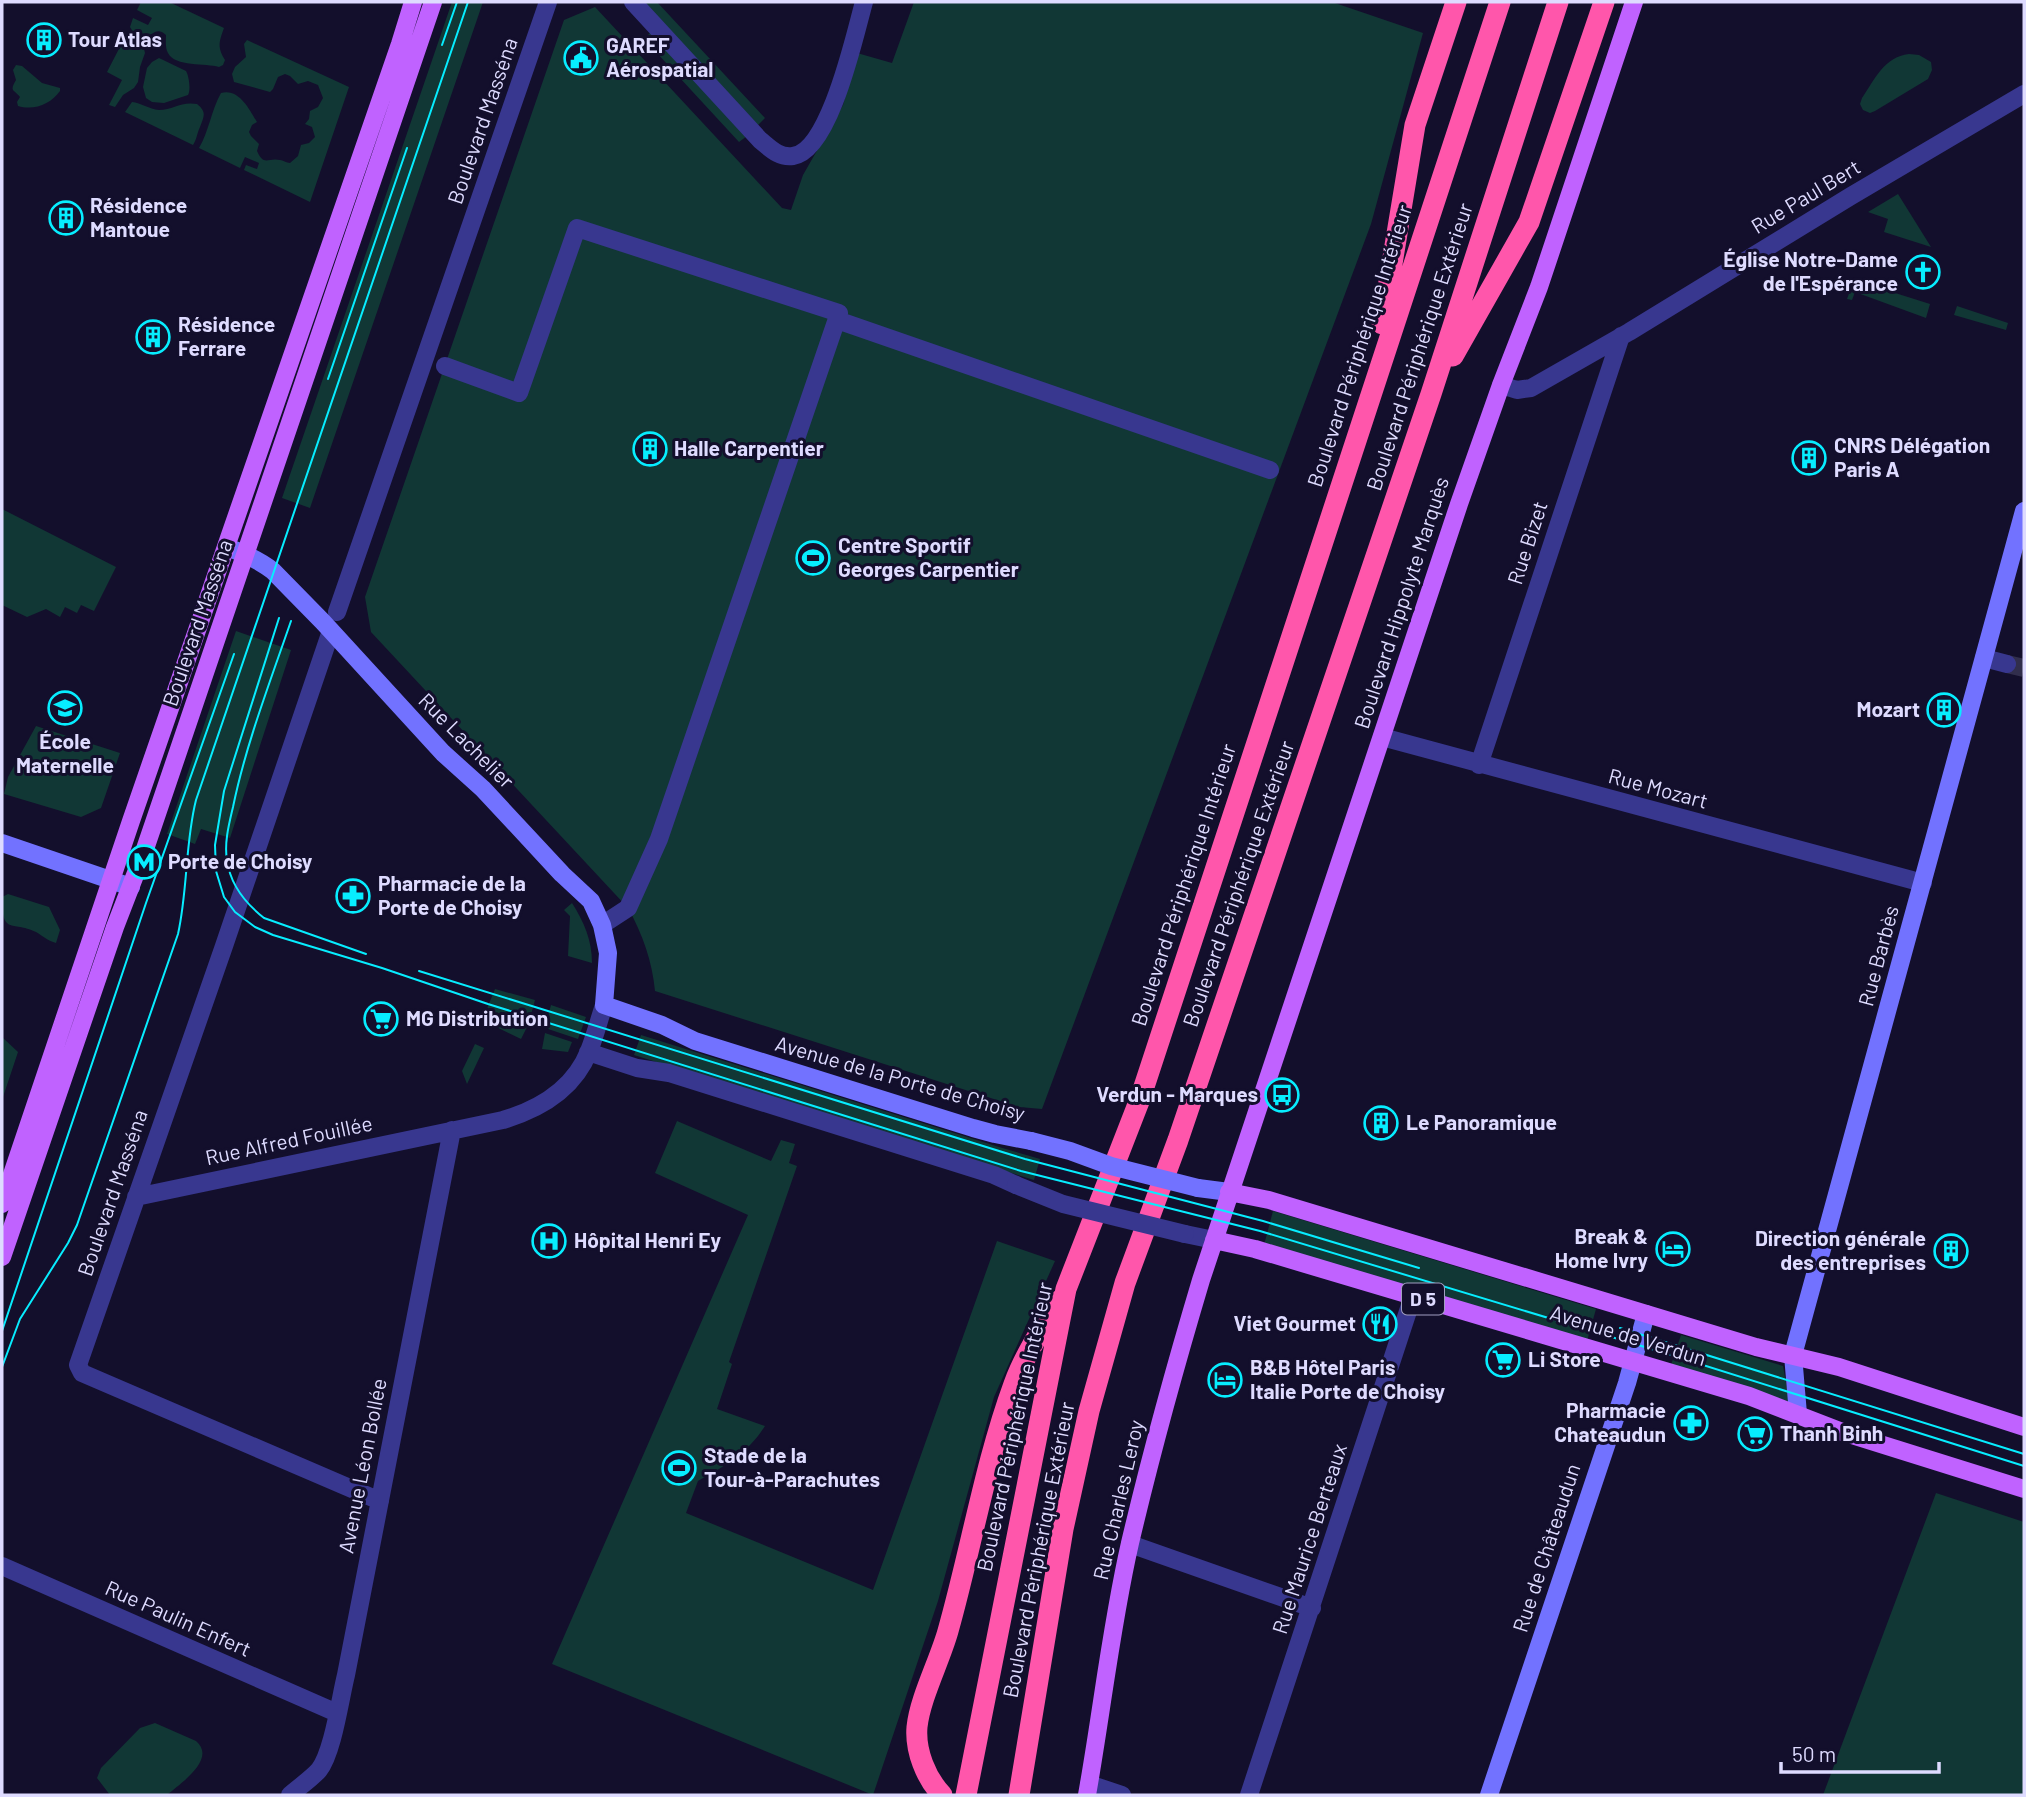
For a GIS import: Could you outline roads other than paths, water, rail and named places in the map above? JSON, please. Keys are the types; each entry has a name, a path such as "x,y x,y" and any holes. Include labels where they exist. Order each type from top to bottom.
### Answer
{"highway":[{"path":"1371,391 1415,125 1456,2"},
{"name":"Boulevard Périphérique Intérieur","path":"966,1795 1066,1289 1140,1099 1500,2"},
{"name":"Boulevard Périphérique Extérieur","path":"1019,1795 1063,1529 1089,1411 1125,1283 1178,1140 1431,394 1558,2"},
{"path":"1431,394 1529,222 1604,2"},
{"path":"942,1795 927,1775 919,1751 917,1728 922,1704 948,1632 999,1433 1015,1382 1066,1289"}],"main road":[{"name":"Boulevard Masséna","path":"2,1204 413,2"},
{"name":"Boulevard Masséna","path":"2,1257 433,2"},
{"name":"Boulevard Hippolyte Marquès","path":"1220,1221 1459,504 1539,287 1634,2"},
{"name":"Rue Barbès","path":"1798,1414 1793,1355 2024,511"},
{"name":"Rue Lachelier","path":"227,547 265,564 331,631 443,753 483,789 562,874 591,901 602,925 607,953 604,1005"},
{"path":"2,843 131,887"},
{"name":"Avenue de la Porte de Choisy","path":"604,1005 639,1016 695,1041 973,1128 1070,1150 1111,1166 1198,1188 1229,1192"},
{"name":"Avenue de Verdun","path":"1229,1192 1269,1200 1756,1347 1839,1367 2024,1427"},
{"name":"Rue Charles Leroy","path":"1088,1790 1108,1659 1130,1544 1172,1376 1220,1221"},
{"name":"Avenue de Verdun","path":"1214,1240 1255,1249 1749,1396 1842,1432 2024,1489"},
{"name":"Rue de Châteaudun","path":"1489,1795 1627,1383 1646,1314"}],"street":[{"name":"Boulevard Masséna","path":"337,612 548,2"},
{"path":"633,2 760,141 783,156 800,155 809,149 836,99 864,2"},
{"name":"Rue Paul Bert","path":"1501,385 1517,390 1531,388 1621,337 2024,94"},
{"path":"445,366 519,393 577,228 839,313 659,839 628,908 602,925"},
{"path":"836,320 1270,470"},
{"name":"Rue Bizet","path":"1479,765 1621,337"},
{"name":"Boulevard Masséna","path":"331,631 78,1365 82,1373 380,1501"},
{"path":"1984,658 2007,664"},
{"name":"Rue Mozart","path":"1381,737 1923,883"},
{"name":"Rue Alfred Fouillée","path":"136,1197 503,1120 537,1108 549,1101 571,1080 588,1052 604,1005"},
{"path":"588,1052 637,1068 669,1073 994,1175 1062,1204 1214,1240"},
{"name":"Avenue Léon Bollée","path":"290,1795 318,1770 325,1760 337,1713 452,1130"},
{"name":"Rue Maurice Berteaux","path":"1249,1795 1413,1296"},
{"path":"1130,1544 1311,1608"},
{"name":"Rue Paulin Enfert","path":"2,1566 337,1713"},
{"path":"1088,1790 1122,1795"}],"tunnel":[{"path":"2007,664 2024,668"}],"tram line":[{"path":"442,45 457,2"},
{"path":"2,1367 20,1319 77,1225 178,934 196,800 468,2"},
{"path":"328,379 407,148"},
{"path":"279,618 224,791 215,845 216,871 224,897 235,912 255,927 488,1004 1021,1171 1260,1231 1668,1354 2024,1466"},
{"path":"291,621 238,783 227,840 229,869 240,892 264,918 366,954"},
{"path":"2,1331 146,903 234,654"},
{"path":"419,971 1025,1159 1263,1221 1419,1268"},
{"path":"1620,1328 2024,1454"}],"place":[{"name":"Tour Atlas","path":"44,40"},
{"name":"GAREF Aérospatial","path":"581,58"},
{"name":"Résidence Mantoue","path":"66,218"},
{"name":"Église Notre-Dame de l'Espérance","path":"1923,272"},
{"name":"Résidence Ferrare","path":"153,337"},
{"name":"Halle Carpentier","path":"650,449"},
{"name":"CNRS Délégation Paris A","path":"1809,458"},
{"name":"Centre Sportif Georges Carpentier","path":"813,558"},
{"name":"École Maternelle","path":"65,708"},
{"name":"Mozart","path":"1944,710"},
{"name":"Porte de Choisy","path":"144,862"},
{"name":"Pharmacie de la Porte de Choisy","path":"353,896"},
{"name":"MG Distribution","path":"381,1019"},
{"name":"Verdun - Marques","path":"1282,1095"},
{"name":"Le Panoramique","path":"1381,1123"},
{"name":"Hôpital Henri Ey","path":"549,1241"},
{"name":"Break & Home Ivry","path":"1673,1249"},
{"name":"Direction générale des entreprises","path":"1951,1251"},
{"name":"Viet Gourmet","path":"1380,1324"},
{"name":"Li Store","path":"1503,1360"},
{"name":"B&B Hôtel Paris Italie Porte de Choisy","path":"1225,1380"},
{"name":"Pharmacie Chateaudun","path":"1691,1423"},
{"name":"Thanh Binh","path":"1755,1434"},
{"name":"Stade de la Tour-à-Parachutes","path":"679,1468"}]}
